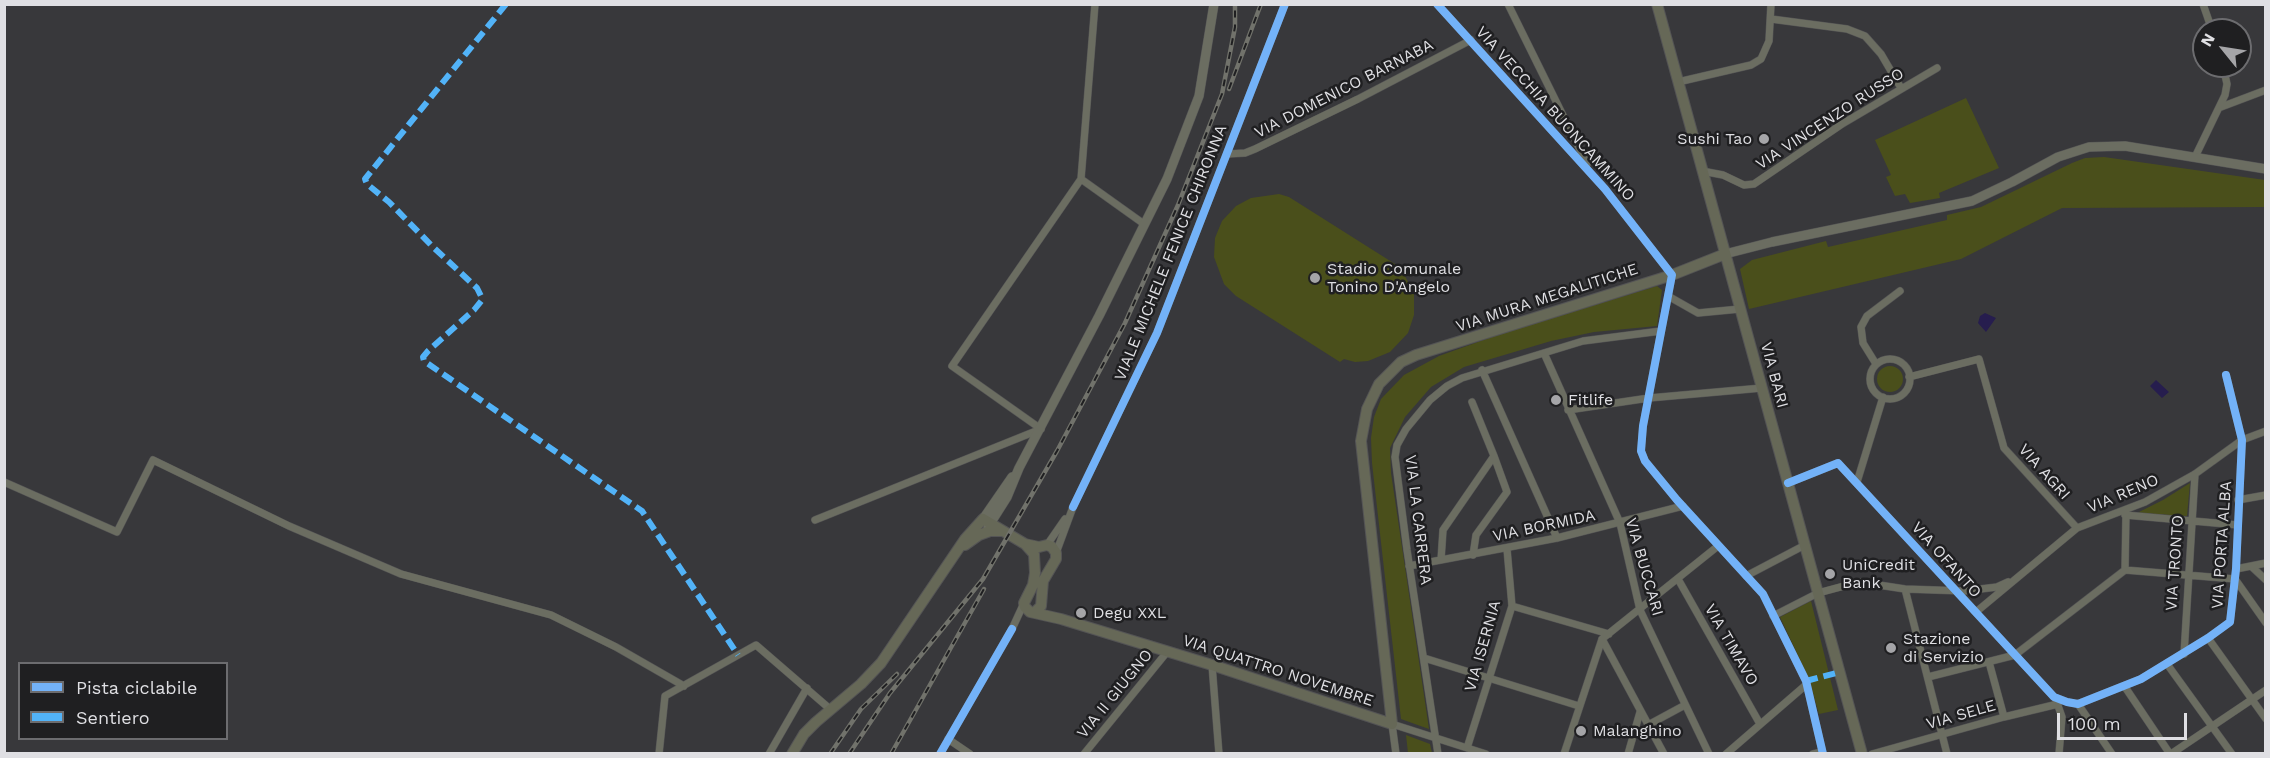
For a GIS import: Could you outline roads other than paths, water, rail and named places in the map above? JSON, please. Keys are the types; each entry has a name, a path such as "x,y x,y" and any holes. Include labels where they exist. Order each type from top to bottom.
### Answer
{"main road":[{"name":"VIA BARI","path":"1657,4 1862,753"},
{"name":"VIA MURA MEGALITICHE","path":"1392,724 1361,441 1366,409 1375,390 1401,362 1416,355 1672,275 1725,254"},
{"path":"792,753 804,734 861,684 881,663 965,538 987,521 1039,552"},
{"path":"951,560 979,535 990,531 1003,531"},
{"path":"1039,552 1052,547 1056,553 1056,559 1043,581 1041,600"},
{"path":"1039,552 1041,566 1051,565"},
{"path":"1029,605 1039,552"},
{"path":"1029,605 1035,594 1041,600"},
{"name":"VIA QUATTRO NOVEMBRE","path":"1041,600 1061,619"},
{"name":"VIA QUATTRO NOVEMBRE","path":"1029,605 1061,619 1212,665 1392,724"}],"street":[{"path":"1041,429 952,366 1081,179 1095,4"},
{"path":"979,535 987,521 1007,497 1019,468 1041,429 1167,179 1199,96 1214,4"},
{"name":"VIALE MICHELE FENICE CHIRONNA","path":"1073,507 1157,333 1285,4"},
{"name":"VIA VECCHIA BUONCAMMINO","path":"1437,4 1591,172 1672,275"},
{"path":"1508,4 1591,172"},
{"path":"1678,82 1756,63 1766,51 1769,41 1772,4"},
{"path":"1771,19 1847,29 1865,36 1881,54 1901,88"},
{"name":"VIA DOMENICO BARNABA","path":"1227,154 1245,153 1255,149 1471,40"},
{"name":"VIA VINCENZO RUSSO","path":"1702,171 1723,175 1744,185 1754,184 1833,130 1936,68"},
{"path":"2195,157 2221,107 2227,90 2225,78"},
{"path":"2221,107 2265,90"},
{"name":"VIA MURA MEGALITICHE","path":"1725,254 1772,242 1972,201 2058,157 2089,147 2125,146 2265,169"},
{"path":"1081,179 1144,224"},
{"path":"1672,275 1643,426 1641,451 1645,461 1683,506 1763,594 1807,684 1822,753 1813,753"},
{"path":"1876,364 1863,343 1861,327 1867,316 1900,291"},
{"path":"1668,296 1698,313 1740,309"},
{"name":"VIA LA CARRERA","path":"1438,753 1409,566 1395,457 1397,445 1411,422 1430,400 1447,386 1482,370 1583,341 1661,331"},
{"name":"VIA BUCCARI","path":"1544,353 1620,523 1640,610 1709,753"},
{"path":"1888,359 1900,362 1908,371 1909,377 1907,389 1892,399 1875,393 1870,381 1870,375 1876,364 1888,359"},
{"name":"VIA AGRI","path":"1909,377 1979,359 2004,448 2077,528"},
{"path":"1482,370 1557,538"},
{"name":"VIA PORTA ALBA","path":"2078,704 2125,687 2184,654 2230,622 2236,569 2242,440 2226,375"},
{"path":"1568,410 1649,398 1762,388"},
{"path":"1857,482 1883,397"},
{"path":"1472,402 1507,492 1476,535 1473,555"},
{"path":"815,520 1041,429"},
{"name":"VIA RENO","path":"1976,612 2077,528 2126,512 2195,474 2242,440 2265,431"},
{"path":"1441,560 1443,530 1494,456"},
{"path":"4,482 117,532 153,460 289,526 401,574 550,615 616,647 684,686"},
{"name":"VIA OFANTO","path":"1788,483 1836,462 1857,482 2056,701"},
{"name":"VIA TRONTO","path":"2184,654 2195,474"},
{"path":"2238,500 2265,495"},
{"name":"VIA BORMIDA","path":"1409,566 1507,549 1683,506"},
{"path":"1039,552 1073,507"},
{"path":"1056,553 1073,507"},
{"path":"2125,570 2126,512 2238,525"},
{"path":"1746,576 1805,545"},
{"path":"1564,753 1602,639 1718,546"},
{"name":"VIA ISERNIA","path":"1467,748 1512,606 1507,549"},
{"path":"2236,569 2265,563"},
{"path":"2252,567 2265,580"},
{"path":"1928,677 2015,655 2125,570 2235,579 2265,623"},
{"name":"VIA RENO","path":"1773,616 1818,593 1859,582 1905,589 1957,591 1997,587 2018,577"},
{"name":"VIA TIMAVO","path":"1678,579 1760,724"},
{"path":"1905,589 1947,753"},
{"path":"940,753 1012,629 1029,605"},
{"path":"1512,606 1609,634"},
{"path":"2208,638 2265,719"},
{"path":"1602,639 1664,753"},
{"path":"659,753 665,696 756,645 830,709"},
{"name":"VIA II GIUGNO","path":"1084,753 1167,652"},
{"path":"1424,658 1579,706"},
{"path":"1989,662 2004,717"},
{"path":"2167,664 2232,753"},
{"path":"1212,665 1219,753"},
{"path":"1726,753 1807,684"},
{"path":"2125,687 2170,753 2265,690"},
{"path":"769,753 807,688"},
{"path":"2059,753 2062,717 2056,701 2078,704 2112,753"},
{"name":"VIA SELE","path":"1872,753 2056,701"},
{"path":"1648,725 1685,705"},
{"path":"1628,753 1640,712"},
{"name":"VIA MURA MEGALITICHE","path":"1392,724 1396,753"},
{"name":"VIA QUATTRO NOVEMBRE","path":"1392,724 1486,753"},
{"path":"948,739 970,753"}],"railway":[{"path":"849,754 890,693 983,579 1057,451 1125,323 1178,205 1222,94 1235,27 1235,4"},
{"path":"1229,89 1261,4"},
{"path":"891,754 984,589"},
{"path":"830,754 861,709 897,674"}],"place":[{"name":"Sushi Tao","path":"1764,139"},
{"name":"Stadio Comunale Tonino D'Angelo","path":"1315,278"},
{"name":"Fitlife","path":"1556,400"},
{"name":"UniCredit Bank","path":"1830,574"},
{"name":"Degu XXL","path":"1081,613"},
{"name":"Stazione di Servizio","path":"1891,648"},
{"name":"Malanghino","path":"1581,731"}]}
